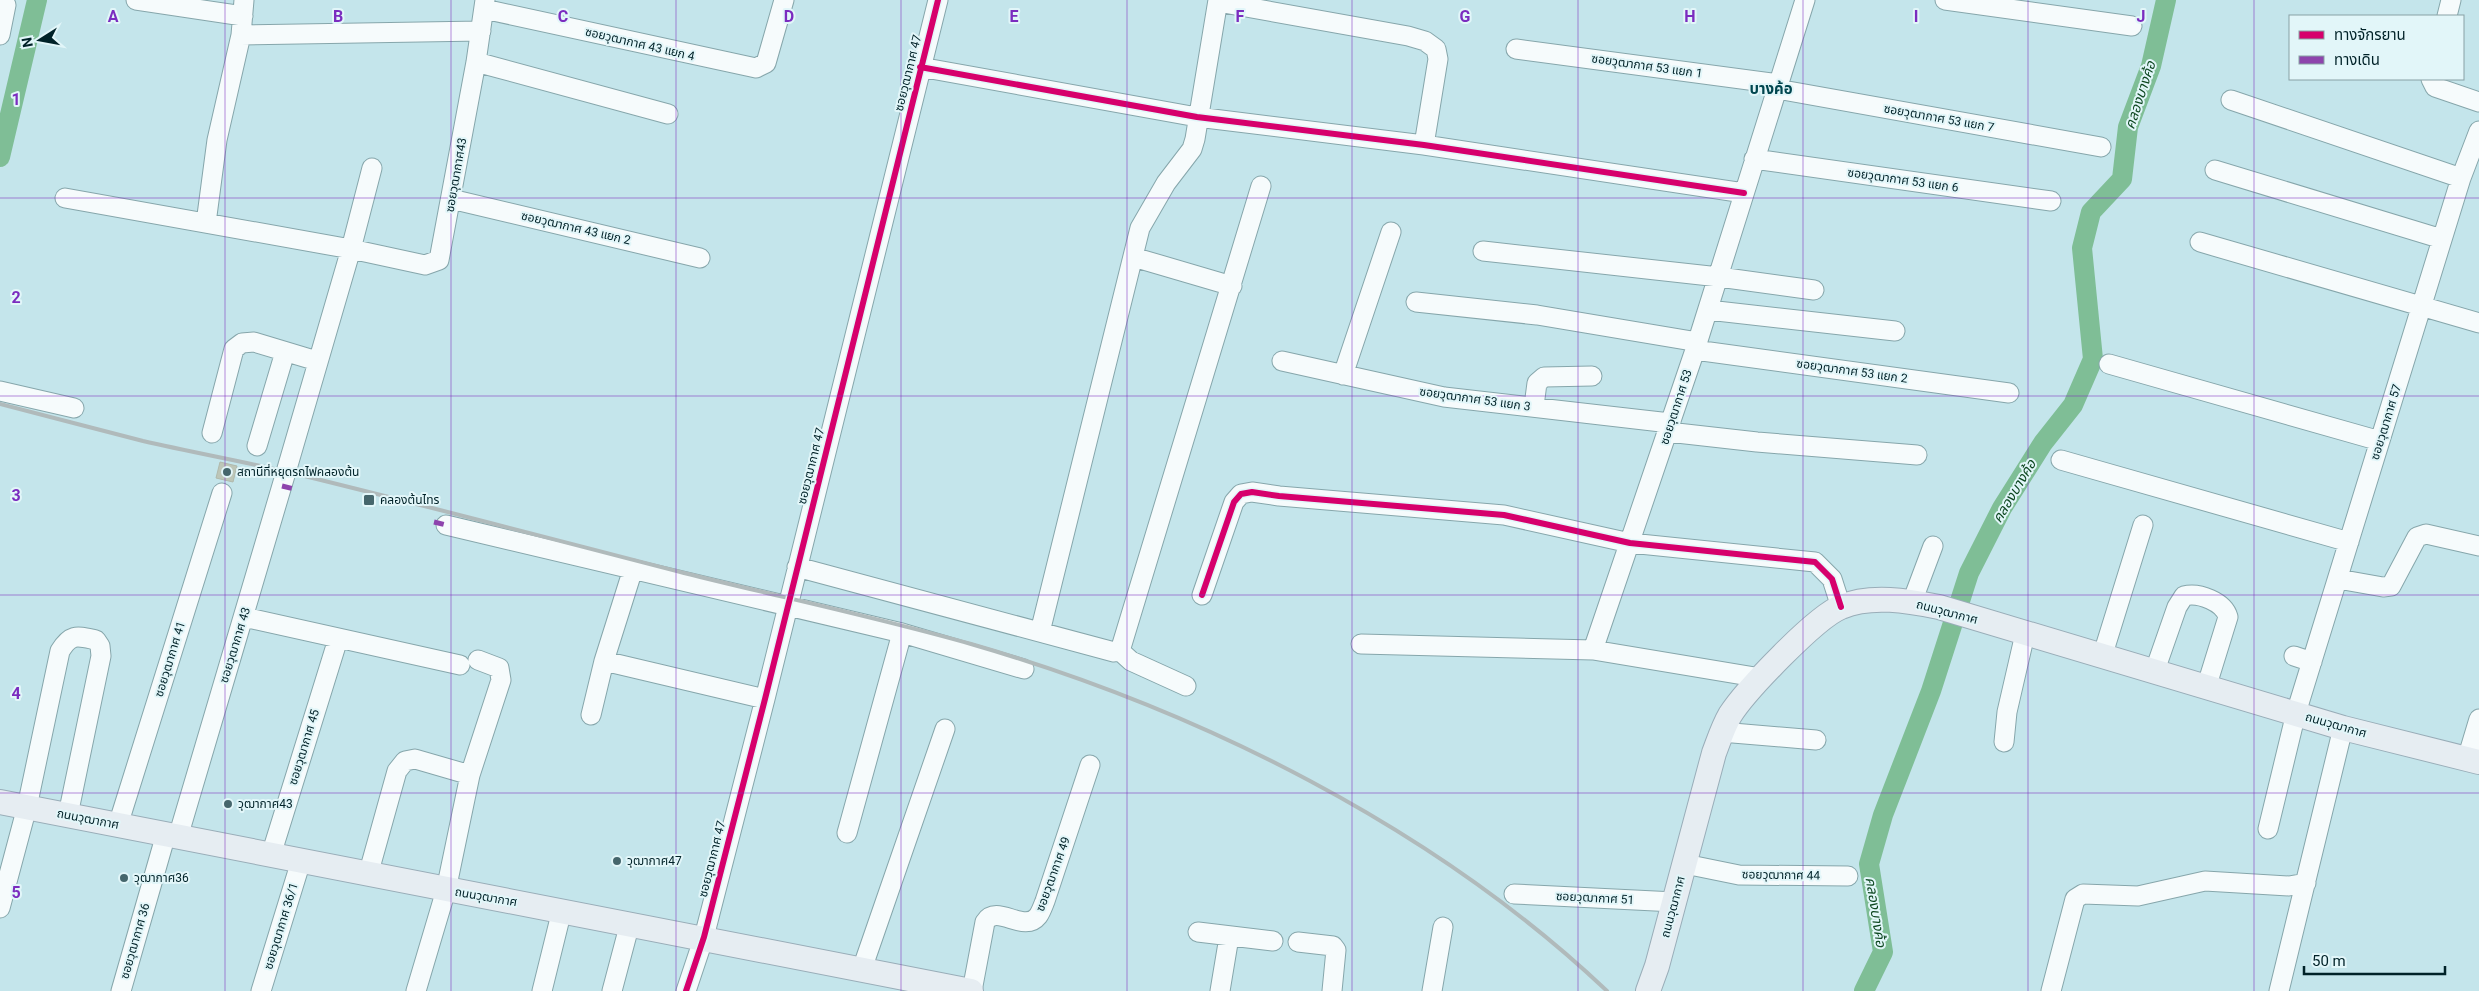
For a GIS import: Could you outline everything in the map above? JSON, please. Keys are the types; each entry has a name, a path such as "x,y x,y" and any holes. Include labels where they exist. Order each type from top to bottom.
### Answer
{"main road":[{"name":"ถนนวุฒากาศ","path":"1648,991 1657,966 1721,732 1740,700 1819,622 1841,607 1858,602 1884,600 1912,602 1939,607 2154,673 2343,728 2473,760"},
{"name":"ถนนวุฒากาศ","path":"0,802 446,890 704,937 862,969 906,984 972,991"}],"street":[{"path":"136,0 244,8 241,35 217,140 206,223"},
{"name":"ซอยวุฒากาศ 43 แยก 4","path":"485,4 749,68 760,68 766,63 784,0"},
{"name":"ซอยวุฒากาศ 47","path":"686,991 704,937 765,699 938,0"},
{"name":"ซอยวุฒากาศ 53","path":"1593,650 1719,277 1804,0"},
{"path":"1946,0 2132,26"},
{"path":"2447,15 2451,0"},
{"path":"1040,632 1140,228 1166,183 1192,149 1218,1 1408,36 1425,41 1436,49 1438,60 1424,145"},
{"name":"ซอยวุฒากาศ43","path":"66,198 351,249 425,265 439,260 485,4"},
{"path":"0,35 6,5"},
{"path":"241,35 481,31"},
{"name":"ซอยวุฒากาศ 53 แยก 1","path":"1516,49 1778,86"},
{"path":"476,62 668,114"},
{"path":"920,67 1197,117 1424,145 1744,193"},
{"path":"2432,80 2435,87 2479,102"},
{"name":"ซอยวุฒากาศ 53 แยก 7","path":"1778,86 2101,146"},
{"path":"2231,100 2461,178"},
{"name":"ซอยวุฒากาศ 57","path":"2268,829 2296,713 2461,178 2479,131"},
{"name":"ซอยวุฒากาศ 53 แยก 6","path":"1754,159 2051,201"},
{"path":"212,433 234,349 242,342 254,342 317,361 351,249 372,168"},
{"path":"2215,170 2442,239"},
{"path":"1120,651 1261,186"},
{"name":"ซอยวุฒากาศ 43 แยก 2","path":"451,199 700,258"},
{"path":"1343,375 1391,232"},
{"path":"2200,242 2479,322"},
{"path":"1483,251 1719,277 1814,290"},
{"path":"1133,257 1232,286"},
{"name":"ซอยวุฒากาศ 53 แยก 2","path":"1416,302 1537,315 1696,346 2009,393"},
{"path":"1708,310 1895,331"},
{"path":"257,446 285,352"},
{"name":"ซอยวุฒากาศ 43","path":"172,835 244,617 317,361"},
{"name":"ซอยวุฒากาศ 53 แยก 3","path":"1282,361 1444,397 1534,406 1757,442 1917,455"},
{"path":"2109,364 2380,441"},
{"path":"1534,406 1537,383 1544,377 1592,376"},
{"path":"0,391 74,408"},
{"path":"2061,460 2349,542"},
{"path":"1202,595 1234,502 1241,494 1252,492 1279,496 1504,515 1630,543 1815,562 1832,580 1841,607"},
{"name":"ซอยวุฒากาศ 41","path":"118,825 222,493"},
{"path":"446,525 902,633 1024,669"},
{"path":"2102,657 2143,525"},
{"path":"2338,579 2383,587 2391,586 2417,537 2426,534 2479,546"},
{"path":"1912,602 1933,546"},
{"path":"798,567 1114,652 1120,651 1132,661 1186,686"},
{"path":"591,715 604,661 633,569"},
{"path":"2154,673 2177,607 2184,596 2191,594 2220,604 2226,610 2228,617 2206,688"},
{"path":"244,617 338,639 499,668 501,680 470,775 446,890 416,991"},
{"path":"847,833 902,633"},
{"path":"2004,742 2007,712 2025,634"},
{"path":"0,908 27,807 60,650 67,640 77,636 96,640 100,646 101,656 68,816"},
{"name":"ซอยวุฒากาศ 45","path":"271,855 338,639"},
{"path":"1361,644 1593,650 1761,678"},
{"path":"2294,656 2312,662"},
{"path":"604,661 765,699"},
{"path":"2473,760 2479,719"},
{"path":"2279,991 2343,728"},
{"path":"862,969 945,729"},
{"path":"1721,732 1816,740"},
{"path":"368,875 397,772 405,761 415,759 470,775"},
{"name":"ซอยวุฒากาศ 49","path":"972,991 985,922 988,917 993,914 1021,921 1033,920 1038,917 1090,765"},
{"name":"ซอยวุฒากาศ 36","path":"121,991 172,835"},
{"name":"ซอยวุฒากาศ 36/1","path":"261,991 301,861"},
{"name":"ซอยวุฒากาศ 44","path":"1685,864 1739,875 1848,876"},
{"path":"2052,991 2074,899 2083,894 2138,896 2205,881 2289,886 2306,884"},
{"name":"ซอยวุฒากาศ 51","path":"1514,894 1675,902"},
{"path":"542,991 562,910"},
{"path":"612,991 630,923"},
{"path":"1432,991 1443,927"},
{"path":"1198,932 1273,941"},
{"path":"1220,991 1230,936"},
{"path":"1298,942 1333,946 1336,950 1332,991"}],"building":[{"name":"สถานีที่หยุดรถไฟคลองต้น","path":"220,462 237,466 233,482 216,478"}],"waterway":[{"name":"คลองต้นไทร","path":"0,157 37,0"},
{"name":"คลองบางค้อ","path":"1864,991 1883,952 1869,864 1883,815 1931,691 1969,573 2002,508 2043,443 2073,405 2093,359 2082,248 2091,212 2122,179 2128,127 2151,66 2166,0"}],"railway":[{"path":"0,404 143,441 338,484 684,573 900,625 971,644 1057,671 1142,703 1227,740 1310,781 1390,827 1467,877 1539,932 1607,991"}],"marked path":[{"path":"282,486 294,489"},
{"path":"434,522 446,525"}],"cycle path":[{"path":"686,991 704,937 765,699 938,0"},
{"path":"920,67 1197,117 1424,145 1744,193"},
{"path":"1202,595 1234,502 1241,494 1252,492 1279,496 1504,515 1630,543 1815,562 1832,579 1841,607"}],"place":[{"name":"สถานีที่หยุดรถไฟคลองต้น","path":"227,472"},
{"name":"คลองต้นไทร","path":"369,500"},
{"name":"วุฒากาศ43","path":"228,804"},
{"name":"วุฒากาศ47","path":"617,861"},
{"name":"วุฒากาศ36","path":"124,878"}],"district":[{"name":"บางค้อ","path":"1771,89"}]}
